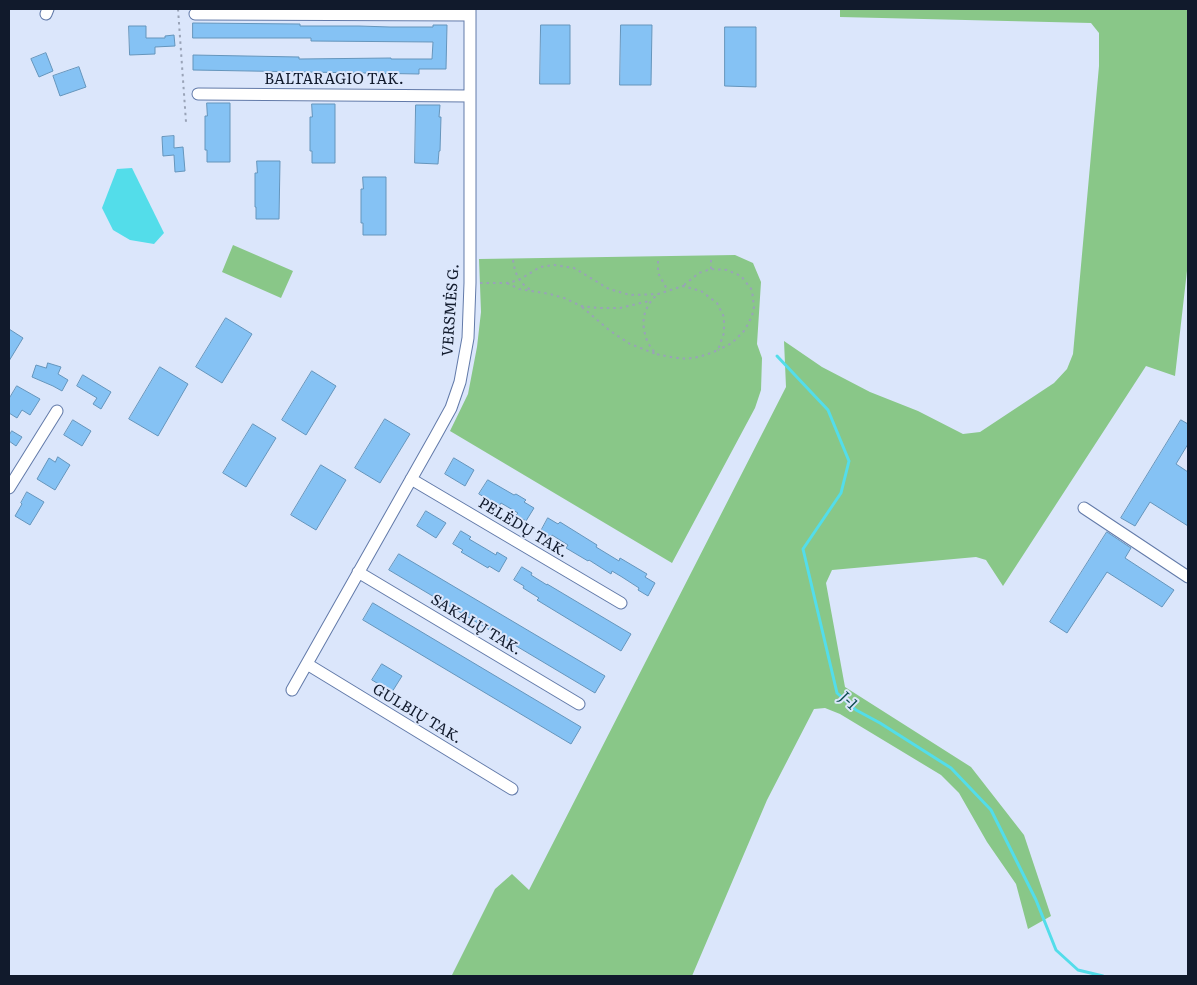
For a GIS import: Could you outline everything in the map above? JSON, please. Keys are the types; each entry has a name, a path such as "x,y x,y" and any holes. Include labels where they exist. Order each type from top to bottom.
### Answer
{"street":[{"path":"195,14 470,12"},
{"name":"VERSMĖS G.","path":"292,690 451,408 460,382 468,338 470,283 470,12"},
{"name":"BALTARAGIO TAK.","path":"198,94 470,96"},
{"path":"9,488 57,412"},
{"name":"PELĖDŲ TAK.","path":"411,479 621,603"},
{"path":"1084,508 1188,577"},
{"name":"SAKALŲ TAK.","path":"358,572 579,704"},
{"name":"GULBIŲ TAK.","path":"307,664 512,789"}],"path":[{"path":"178,9 186,122"},
{"path":"513,260 514,271 519,280 526,287 537,293"},
{"path":"711,269 712,260"},
{"path":"658,261 658,273 668,291"},
{"path":"470,283 507,283 519,280 540,267 554,265 574,268 609,289 630,295 658,294 683,286 699,273 711,269 727,270 741,276 752,290 754,307 744,332 732,343 705,356 691,359 674,358 656,354 630,344 609,330 580,306 564,298 519,289 507,283"},
{"path":"683,286 701,290 717,303 724,317 724,333 718,350"},
{"path":"656,354 646,338 643,319 650,301 658,294"},
{"path":"580,306 620,308 650,301"}],"green space":[{"path":"840,9 1188,9 1188,262 1175,376 1146,366 1003,586 986,560 976,557 832,570 826,583 845,687 971,767 1024,835 1051,916 1028,929 1016,884 987,842 959,793 941,775 840,714 825,708 814,709 767,800 692,976 454,976 452,975 495,889 512,874 529,890 786,387 784,341 822,367 870,392 918,411 963,434 980,432 1054,383 1067,369 1073,354 1099,66 1099,33 1091,23 840,17"},
{"path":"233,245 293,271 281,298 222,272"},
{"path":"735,255 753,263 761,282 757,344 762,358 761,390 755,408 672,563 450,431 468,394 477,347 481,312 479,259"}],"water":[{"path":"132,168 164,233 154,244 130,240 113,230 102,208 117,169"}],"building":[{"path":"193,23 390,27 433,27 433,25 447,25 446,69 419,69 419,74 193,70 193,55 299,57 299,59 432,59 433,42 311,41 311,38 193,38"},
{"path":"541,25 570,25 570,84 540,84"},
{"path":"621,25 652,25 651,85 620,85"},
{"path":"129,26 146,26 146,38 165,38 165,36 174,35 175,46 155,47 155,54 130,55"},
{"path":"725,27 756,27 756,87 725,86"},
{"path":"46,53 53,71 39,77 31,59"},
{"path":"79,67 86,87 60,96 53,76"},
{"path":"207,103 230,103 230,162 207,162 205,116 207,116"},
{"path":"312,104 335,104 335,163 312,163 310,117 312,117"},
{"path":"416,105 440,105 440,151 438,164 415,163"},
{"path":"174,136 174,148 183,147 185,171 175,172 174,155 163,156 162,137"},
{"path":"257,161 280,161 279,219 256,219 255,173 257,173"},
{"path":"363,177 386,177 386,235 363,235 361,189 363,189"},
{"path":"226,318 252,334 222,383 196,367"},
{"path":"9,329 23,338 9,361"},
{"path":"48,363 61,367 58,374 68,380 62,391 32,377 36,365 46,368"},
{"path":"160,367 188,384 158,436 129,419"},
{"path":"312,371 336,386 306,435 282,420"},
{"path":"83,375 111,392 101,409 93,404 97,398 77,386"},
{"path":"17,386 40,399 30,415 22,410 17,418 9,413 9,399"},
{"path":"385,419 410,434 380,483 355,468"},
{"path":"73,420 91,431 82,446 64,435"},
{"path":"1181,420 1188,424 1188,444 1176,464 1188,472 1188,526 1150,502 1135,526 1121,518"},
{"path":"253,424 276,438 246,487 223,473"},
{"path":"12,431 22,437 16,446 9,441"},
{"path":"58,457 70,465 55,490 37,479 49,458 55,462"},
{"path":"454,458 474,470 465,486 445,474"},
{"path":"321,465 346,480 316,530 291,515"},
{"path":"488,480 526,500 524,502 534,508 526,521 516,515 518,513 501,503 499,506 479,494"},
{"path":"27,492 44,502 30,525 15,516"},
{"path":"426,511 446,523 436,538 417,526"},
{"path":"548,518 558,524 560,522 619,561 620,558 647,574 645,577 655,583 648,596 622,577 612,571 611,574 588,561 566,548 568,545 552,535 550,537 541,531"},
{"path":"461,531 471,537 469,539 496,555 497,552 507,558 499,572 489,566 488,568 461,552 463,550 453,544"},
{"path":"1107,532 1131,548 1125,558 1174,590 1162,607 1107,572 1067,633 1050,622"},
{"path":"399,554 605,676 595,693 389,570"},
{"path":"522,567 547,585 631,634 621,651 537,600 539,598 514,580"},
{"path":"373,603 581,727 571,744 363,620"},
{"path":"382,664 402,676 392,692 372,680"}],"waterway":[{"name":"J-1","path":"777,356 828,410 849,461 841,493 803,549 837,693 856,710 951,768 991,810 1036,900 1056,950 1078,970 1103,976"}]}
